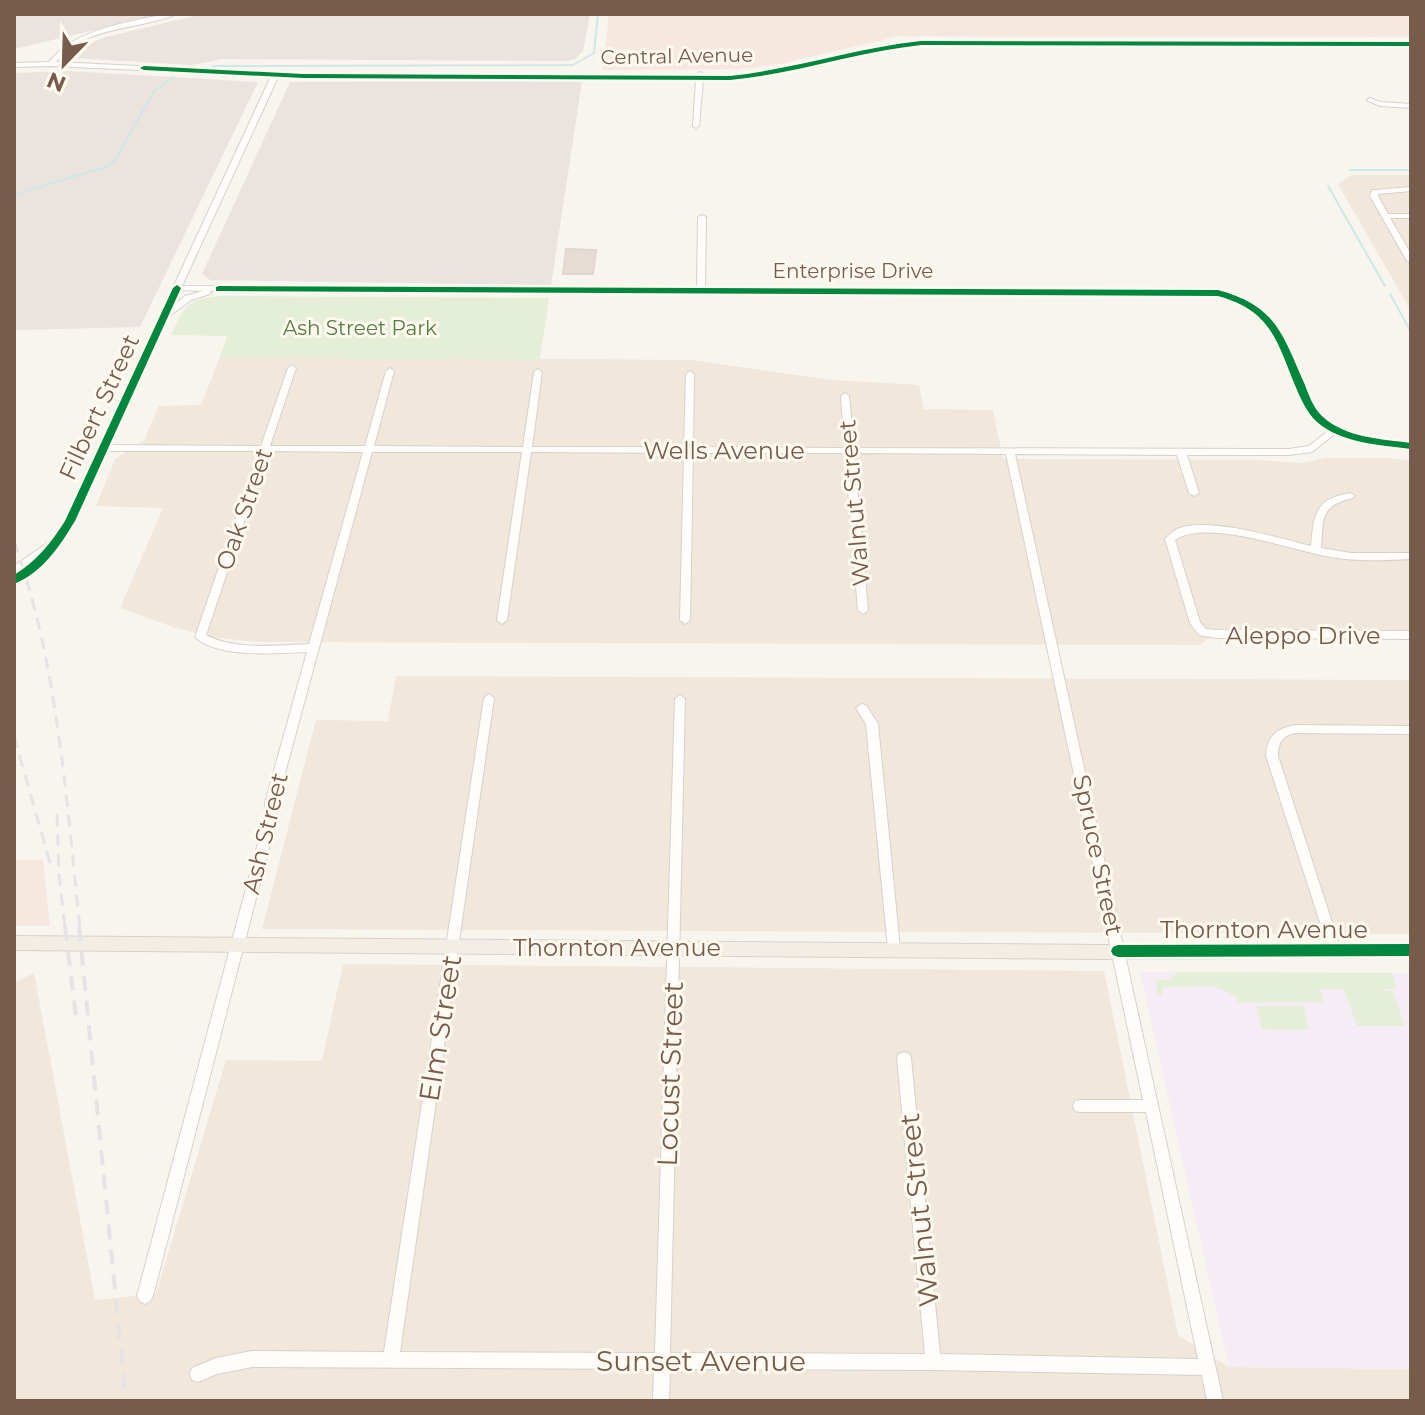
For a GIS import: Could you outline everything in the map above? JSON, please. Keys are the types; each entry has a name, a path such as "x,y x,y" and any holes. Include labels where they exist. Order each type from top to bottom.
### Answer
{"main road":[{"name":"Thornton Avenue","path":"14,943 1118,951 1411,950"}],"street":[{"path":"51,64 56,55 70,44 94,34 174,14"},
{"name":"Central Avenue","path":"14,65 51,64 275,75 700,76 779,73 868,49 921,43 1411,42"},
{"path":"144,68 166,74 260,78 272,84"},
{"name":"Filbert Street","path":"14,580 22,569 53,550 70,521 177,288 193,274 275,75"},
{"path":"696,126 700,76"},
{"path":"1370,100 1380,104 1411,106"},
{"path":"1411,189 1375,192 1374,196 1411,260"},
{"path":"1386,216 1411,216"},
{"path":"701,290 702,217"},
{"path":"1398,238 1411,238"},
{"path":"193,274 219,289"},
{"name":"Enterprise Drive","path":"177,288 1194,292 1231,295 1268,317 1308,402 1318,417 1335,429"},
{"path":"165,317 188,298 219,289"},
{"name":"Oak Street","path":"292,368 200,637 211,644 314,648"},
{"name":"Ash Street","path":"145,1296 270,821 271,803 390,371"},
{"path":"502,620 538,372"},
{"path":"685,620 690,374"},
{"name":"Walnut Street","path":"845,396 863,610"},
{"path":"1335,429 1358,437 1411,446"},
{"name":"Wells Avenue","path":"105,448 1302,451 1320,444 1335,429"},
{"name":"Spruce Street","path":"1010,451 1215,1401"},
{"path":"1181,451 1194,493"},
{"path":"1350,496 1331,499 1322,509 1316,551 1342,555 1411,556"},
{"name":"Aleppo Drive","path":"1316,551 1236,531 1181,531 1171,535 1171,545 1195,623 1203,632 1411,635"},
{"name":"Elm Street","path":"391,1359 489,698"},
{"name":"Locust Street","path":"661,1401 680,699"},
{"path":"862,708 872,724 894,948"},
{"path":"1335,950 1272,756 1275,738 1283,731 1295,729 1411,730"},
{"name":"Walnut Street","path":"904,1058 933,1362"},
{"path":"1080,1106 1151,1106"},
{"name":"Sunset Avenue","path":"198,1374 234,1361 252,1359 933,1362 1208,1367"}],"shaded area":[{"path":"14,14 163,14 14,49"},
{"path":"203,14 590,14 583,51 575,59 565,61 222,59 192,65 72,58 68,55 102,38"},
{"path":"609,14 1411,14 1411,37 899,36 780,64 741,69 603,70"},
{"path":"69,71 258,82 140,327 14,330 14,73"},
{"path":"582,81 551,285 210,280 202,274 290,82"},
{"path":"1352,175 1411,175 1411,311 1338,184"},
{"path":"220,357 691,360 831,380 919,385 924,409 993,410 1003,459 1257,460 1301,463 1326,458 1390,458 1411,461 1411,630 1220,629 1200,645 256,642 213,637 176,628 120,608 163,508 96,506 115,459 144,440 159,406 201,405"},
{"path":"396,676 1411,680 1411,934 262,929 316,720 388,721"},
{"path":"14,860 43,860 50,926 14,926"},
{"path":"343,964 1104,971 1178,1335 1229,1367 1411,1369 1411,1401 14,1401 14,983 34,973 95,1300 156,1294 226,1060 322,1061"},
{"path":"1140,972 1411,973 1411,1369 1229,1367"}],"green space":[{"name":"Ash Street Park","path":"220,296 549,298 540,360 220,357 227,336 171,335 180,317 193,302"},
{"path":"1178,972 1392,973 1397,989 1377,990 1393,991 1405,1026 1357,1026 1344,989 1320,989 1323,1002 1237,1003 1238,997 1213,986 1163,987 1162,995 1158,995 1155,979 1168,981"},
{"path":"1256,1006 1303,1006 1309,1030 1262,1029"}],"building":[{"path":"566,249 596,250 593,274 563,274"}],"waterway":[{"path":"213,66 573,65 594,53 598,14"},
{"path":"14,195 108,166 116,159 154,91 174,77"},
{"path":"1350,170 1411,170"},
{"path":"1328,186 1385,286"},
{"path":"1390,294 1411,332"}],"railway":[{"path":"14,541 29,588 51,683 80,928"},
{"path":"14,736 52,870"},
{"path":"57,814 65,928"},
{"path":"65,926 77,1025"},
{"path":"79,926 126,1401"}],"cycle path":[{"path":"144,68 303,76 730,78 921,43 1411,44"},
{"path":"14,580 41,561 70,521 177,288"},
{"path":"219,289 1218,293 1252,306 1274,328 1310,407 1322,421 1353,436 1411,446"},
{"path":"1118,951 1411,950"}]}
